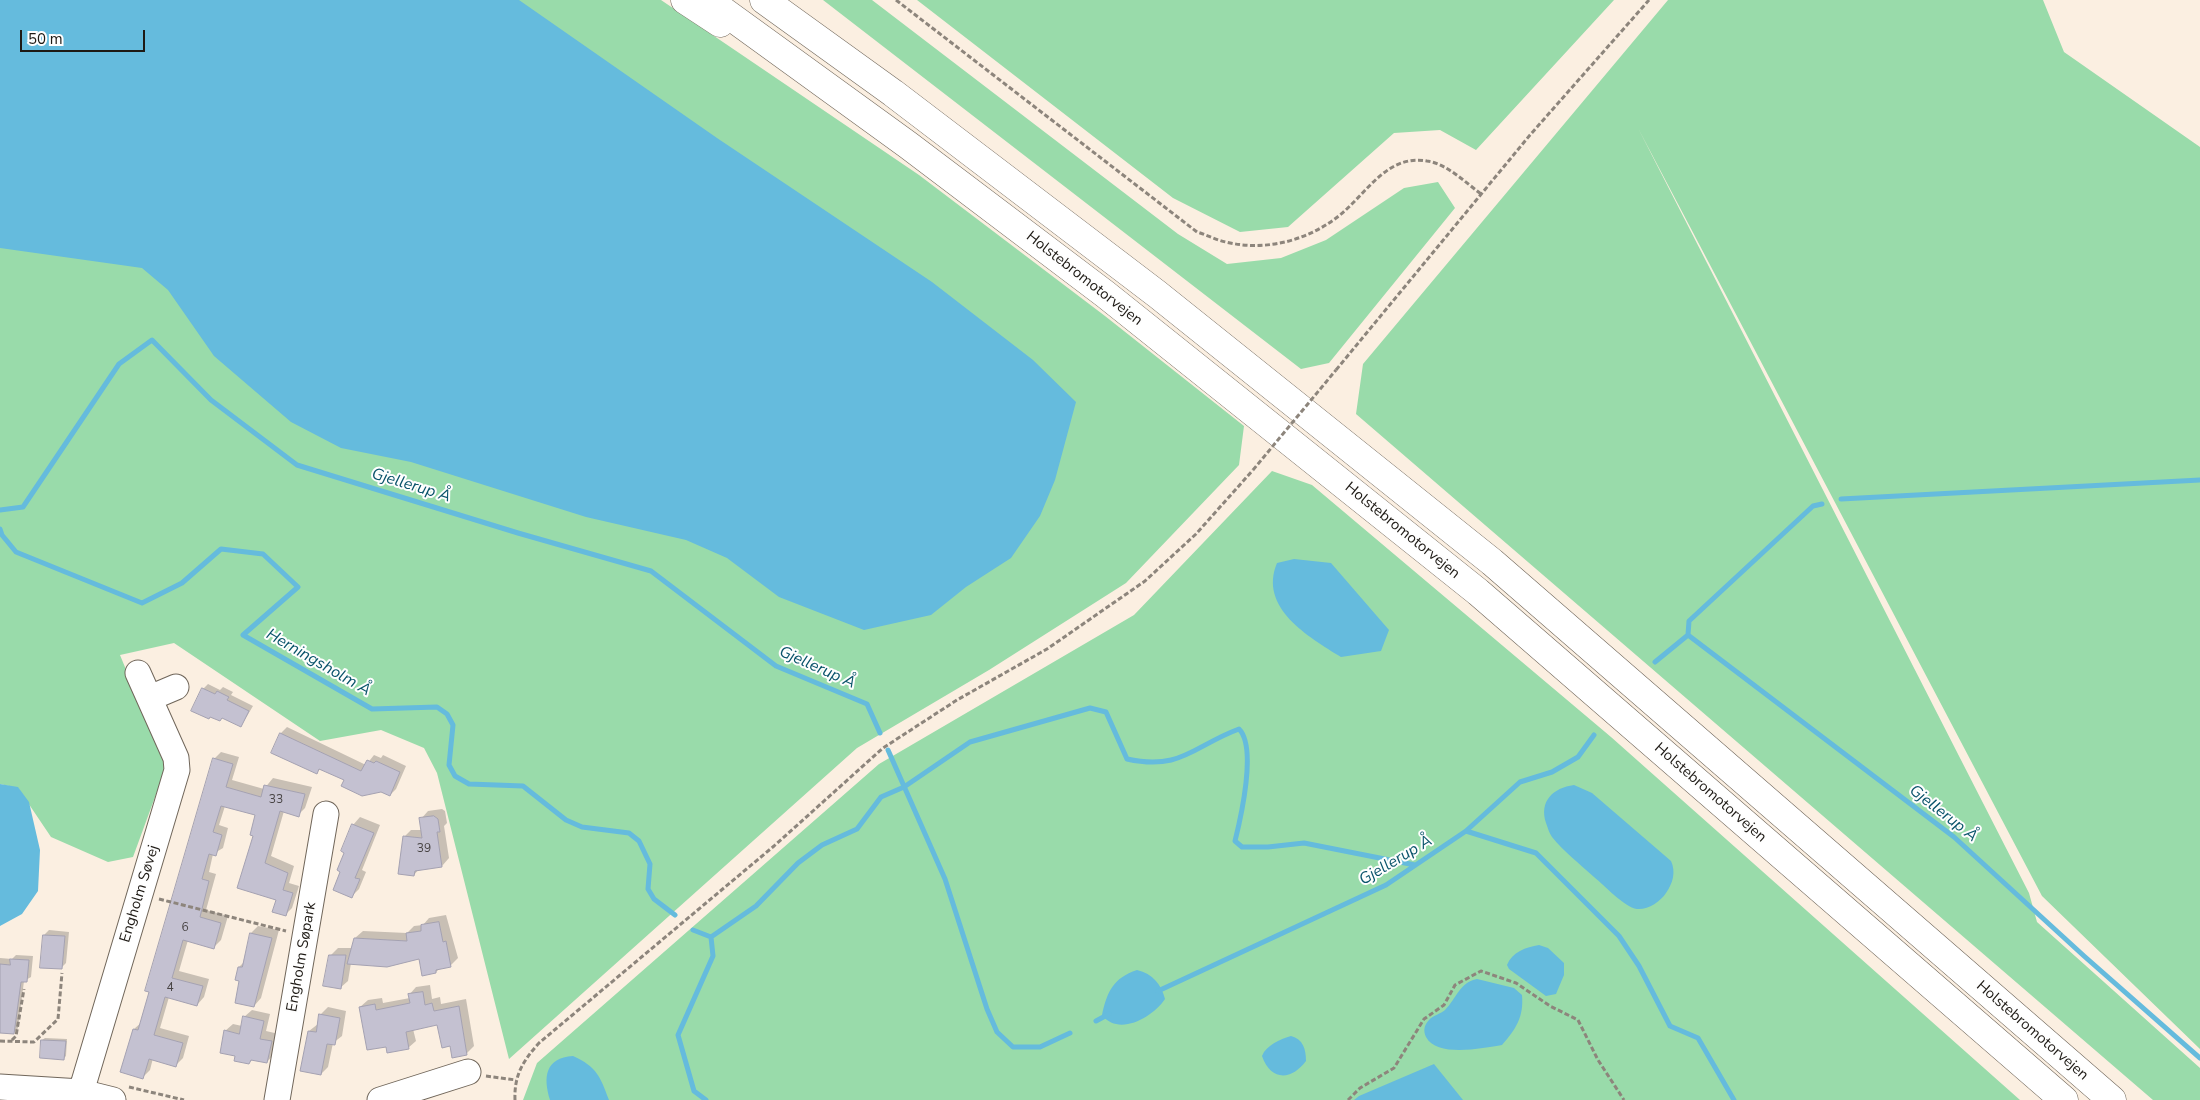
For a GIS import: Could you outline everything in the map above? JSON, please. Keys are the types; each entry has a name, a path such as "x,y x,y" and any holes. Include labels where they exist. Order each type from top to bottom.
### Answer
{"highway":[{"path":"685,0 837,104 908,145"},
{"name":"Holstebromotorvejen","path":"708,0 908,145 1106,294 1478,592 2064,1100"},
{"name":"Holstebromotorvejen","path":"764,0 892,93 1157,294 1492,562 2112,1100"},
{"path":"779,0 892,93"}],"street":[{"name":"Engholm Søvej","path":"81,1092 177,770 176,758 138,673"},
{"path":"150,698 176,687"},
{"name":"Engholm Søpark","path":"277,1100 326,814"},
{"path":"380,1100 468,1072"},
{"path":"0,1087 81,1092 113,1100"}],"path":[{"path":"896,0 1197,232 1226,242 1256,246 1287,242 1315,232 1340,215 1382,173 1396,164 1411,160 1427,160 1442,166 1481,194"},
{"path":"515,1100 516,1080 522,1063 539,1043 774,846 883,748 957,700 1047,649 1122,599 1196,534 1253,470 1530,135 1649,0"},
{"path":"140,894 306,936"},
{"path":"1348,1100 1360,1088 1394,1068 1424,1019 1444,1005 1455,985 1480,971 1516,983 1550,1006 1578,1020 1598,1060 1624,1100"},
{"path":"0,1041 34,1042 58,1019 62,973"},
{"path":"12,1041 16,1036 24,989"},
{"path":"468,1072 516,1080"}],"green space":[{"path":"0,0 661,0 919,175 1105,316 1244,426 1239,465 1126,583 989,670 857,748 509,1059 437,773 424,748 381,730 320,741 174,643 120,655 166,767 133,857 108,862 51,837 18,788 0,784"},
{"path":"823,0 872,0 1178,234 1227,264 1281,258 1326,240 1404,188 1438,182 1455,208 1329,363 1301,369"},
{"path":"917,0 1614,0 1476,150 1440,130 1394,133 1288,227 1240,232 1173,198"},
{"path":"1668,0 2043,0 2064,52 2200,147 2200,1049 2042,896 1638,128 2029,893 2037,922 2200,1068 2200,1100 2153,1100 1356,414 1363,364"},
{"path":"1272,471 1312,485 1611,737 2020,1100 523,1100 537,1063 879,764 1134,615"}],"water":[{"path":"0,0 519,0 717,138 932,282 1033,360 1076,402 1055,480 1040,516 1011,558 966,587 931,615 864,630 779,597 727,558 686,540 586,517 411,462 341,448 291,422 214,356 168,290 142,268 0,248"},
{"path":"1294,559 1331,563 1389,630 1381,651 1341,657 1315,640 1290,619 1280,607 1274,594 1273,579 1277,563"},
{"path":"0,784 18,787 29,802 40,850 38,891 22,914 0,926"},
{"path":"1574,785 1592,793 1671,861 1673,869 1672,881 1666,893 1657,902 1641,909 1626,904 1572,858 1552,837 1544,815 1546,802 1560,789"},
{"path":"1539,945 1548,948 1564,963 1564,975 1556,994 1546,996 1509,969 1507,965 1516,953"},
{"path":"1137,970 1148,974 1155,980 1165,999 1160,1006 1135,1022 1117,1024 1109,1021 1102,1015 1106,999 1112,987 1122,977"},
{"path":"1477,979 1514,988 1522,995 1522,1010 1518,1022 1502,1045 1461,1050 1440,1048 1432,1043 1424,1033 1427,1022 1449,1006 1462,987"},
{"path":"1291,1036 1298,1039 1303,1045 1306,1061 1288,1075 1276,1074 1266,1064 1262,1056 1270,1046"},
{"path":"573,1056 593,1068 609,1100 550,1100 547,1084 548,1070 557,1060"},
{"path":"1434,1064 1463,1100 1354,1100 1359,1096"}],"building":[{"path":"202,688 215,694 217,691 229,697 227,700 249,711 241,727 222,718 220,721 210,717 209,719 191,711"},
{"path":"280,733 361,771 367,760 374,763 376,761 400,772 390,796 381,792 362,796 341,786 344,780 319,769 317,774 271,753"},
{"path":"213,758 233,764 226,787 261,797 264,785 305,794 299,817 280,811 265,863 288,873 283,890 293,893 286,916 272,912 276,900 237,888 253,836 250,835 255,815 221,806 213,832 222,835 216,856 209,854 202,879 209,881 200,917 221,923 214,949 183,940 172,978 203,986 197,1006 165,997 154,1035 183,1043 176,1067 149,1059 143,1079 120,1072 133,1029 138,1030 149,992 145,991"},
{"path":"434,816 438,819 440,832 437,832 442,867 415,871 414,876 398,874 403,836 422,838 419,818"},
{"path":"352,824 374,833 355,878 360,879 352,898 333,890 340,872 337,870 344,853 341,851"},
{"path":"439,922 443,942 446,941 451,967 436,970 436,973 422,976 419,959 387,967 347,964 354,938 407,941 406,933 421,931 421,925"},
{"path":"250,933 272,938 254,1007 235,1003 239,981 235,980 238,967 242,967"},
{"path":"43,935 65,936 62,969 40,968"},
{"path":"329,955 346,955 341,989 323,986"},
{"path":"10,959 29,960 27,982 21,982 14,1034 0,1033 0,964 10,965"},
{"path":"423,992 425,1005 432,1003 434,1011 459,1006 467,1055 452,1058 450,1046 442,1048 437,1025 406,1032 409,1049 387,1053 386,1047 367,1050 359,1007 375,1004 376,1010 410,1003 408,994"},
{"path":"319,1014 340,1018 335,1045 327,1044 321,1075 300,1071 308,1031 316,1032"},
{"path":"243,1016 264,1021 260,1039 272,1041 267,1063 251,1060 249,1064 234,1061 235,1056 220,1053 224,1030 239,1034"},
{"path":"41,1040 66,1041 64,1060 40,1058"}],"waterway":[{"name":"Gjellerup Å","path":"0,510 23,507 119,364 152,340 211,400 297,465 518,533 651,571 776,666 867,704 880,733"},
{"path":"1841,499 2200,480"},
{"path":"1688,635 1689,621 1813,506 1822,504"},
{"name":"Herningsholm Å","path":"0,529 2,535 16,552 142,603 182,583 221,549 263,554 298,587 243,635 372,709 437,707 447,714 453,725 449,765 455,776 469,784 523,786 566,820 582,827 629,833 639,841 650,864 648,889 654,899 675,915"},
{"name":"Gjellerup Å","path":"1688,635 1954,837 2084,956 2200,1058"},
{"name":"Gjellerup Å","path":"1655,662 1688,635"},
{"path":"711,937 756,906 798,863 822,845 857,829 881,797 904,787 970,742 1090,708 1106,712 1127,759 1145,762 1161,762 1186,755 1239,729 1244,738 1247,751 1244,800 1235,841 1242,847 1268,847 1304,843 1415,865"},
{"name":"Gjellerup Å","path":"1158,991 1386,885 1466,831 1520,782 1552,772 1578,757 1594,735"},
{"name":"Gjellerup Å","path":"888,750 945,879 987,1009 997,1032 1013,1047 1040,1047 1070,1033"},
{"path":"1466,831 1536,853 1619,936 1639,966 1670,1026 1698,1038 1734,1100"},
{"name":"Herningsholm Å","path":"693,930 711,937 713,956 678,1035 694,1091 706,1100"},
{"path":"1096,1021 1109,1014"}]}
